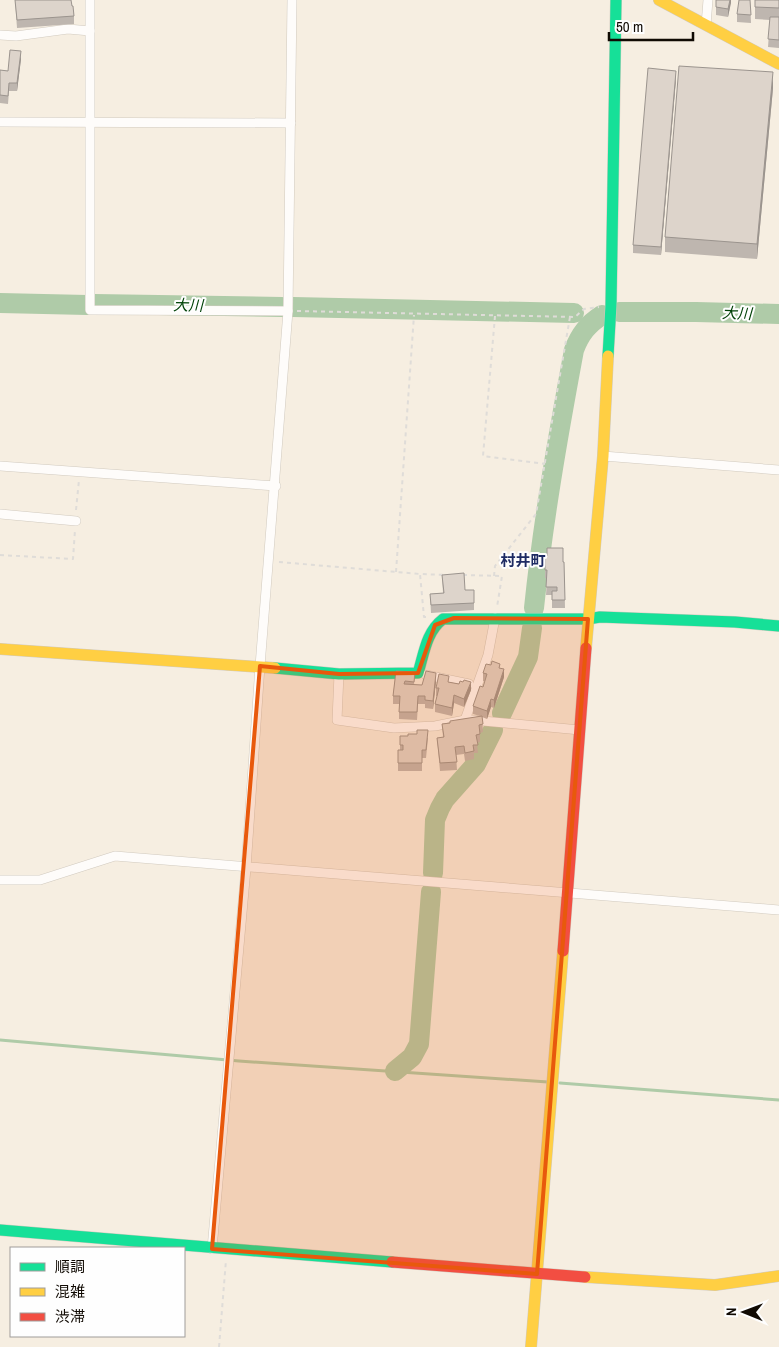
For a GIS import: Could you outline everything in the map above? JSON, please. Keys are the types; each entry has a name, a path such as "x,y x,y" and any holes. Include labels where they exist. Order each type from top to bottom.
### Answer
{"street":[{"path":"90,0 90,310 288,311"},
{"path":"212,1249 246,868 288,311 292,0"},
{"path":"531,1347 554,1092 588,619 603,456 611,305 616,0"},
{"path":"659,0 779,64"},
{"path":"706,25 708,0"},
{"path":"0,35 16,36 68,29 90,31"},
{"path":"0,122 291,123"},
{"path":"603,456 779,470"},
{"path":"0,466 276,486"},
{"path":"0,514 76,521"},
{"path":"465,720 488,655 495,618"},
{"path":"418,673 428,638 435,625 443,619 600,618 779,626"},
{"path":"0,649 260,666 339,674 418,673 477,686"},
{"path":"339,674 337,720 394,728 434,726 465,720 580,730"},
{"path":"0,880 40,880 115,856 779,910"},
{"path":"0,1230 212,1249 537,1274 715,1285 779,1276"}],"path":[{"path":"288,311 575,317 584,309 611,305"},
{"path":"396,572 414,314"},
{"path":"495,315 483,456 545,464"},
{"path":"494,576 495,566 536,514 570,317"},
{"path":"0,555 73,559 79,472"},
{"path":"269,561 448,575"},
{"path":"420,574 424,617 443,619"},
{"path":"457,575 502,576 495,618"},
{"path":"219,1347 227,1250"}],"highlighted area":[{"path":"454,618 588,619 537,1274 212,1249 260,666 339,674 418,673 435,625"}],"building":[{"path":"15,0 71,0 74,16 17,20"},
{"path":"716,0 730,0 728,9 716,7"},
{"path":"739,0 750,0 751,15 737,14"},
{"path":"755,0 779,0 779,8 755,7"},
{"path":"770,17 779,17 779,40 768,39"},
{"path":"10,50 21,51 17,83 9,83 8,96 0,95 0,70 8,71"},
{"path":"679,66 773,72 757,244 665,237"},
{"path":"648,68 676,71 661,247 633,245"},
{"path":"547,548 563,548 565,600 552,600 552,591 557,591 557,587 546,587 547,570 545,570 545,556 547,556"},
{"path":"464,573 465,590 474,590 474,603 431,605 430,594 444,593 442,575"},
{"path":"492,661 500,664 499,668 504,669 494,700 491,699 487,711 473,706 480,686 483,687 487,674 483,673 486,664 491,665"},
{"path":"396,671 415,672 414,682 405,681 404,684 422,685 426,671 436,673 433,701 425,700 425,696 418,696 417,712 399,712 400,696 393,696"},
{"path":"439,674 449,676 448,682 459,684 460,681 463,682 464,680 471,682 464,699 454,695 452,708 435,704 439,688 436,688"},
{"path":"482,716 483,724 479,725 480,734 476,735 478,745 473,745 474,751 465,753 464,746 455,747 457,762 440,763 437,738 444,737 442,724"},
{"path":"417,730 428,730 426,750 422,750 422,763 398,763 398,750 403,750 403,745 400,745 400,736 417,734"}],"waterway":[{"name":"大川","path":"0,303 87,305"},
{"name":"大川","path":"94,304 282,307"},
{"path":"293,307 574,313"},
{"name":"大川","path":"619,312 779,314"},
{"path":"534,608 551,479 574,350 585,330 602,315"},
{"path":"502,713 528,657 532,628"},
{"path":"433,873 435,820 440,808 445,799 476,764 493,730"},
{"path":"395,1071 412,1057 419,1044 431,892"},
{"path":"0,1040 239,1061 548,1082"},
{"path":"560,1083 779,1100"}],"traffic: fast":[{"path":"608,356 611,305 616,0"},
{"path":"275,668 339,674 418,673 429,637 437,624 443,619 588,619 600,617 735,622 779,626"},
{"path":"0,1230 392,1262"}],"traffic: slow":[{"path":"659,0 779,64"},
{"path":"586,648 603,456 608,356"},
{"path":"0,649 275,668"},
{"path":"531,1347 563,951"},
{"path":"585,1277 715,1285 779,1276"}],"traffic: jam":[{"path":"563,951 586,648"},
{"path":"392,1262 585,1277"}],"district":[{"name":"村井町","path":"523,560"}]}
